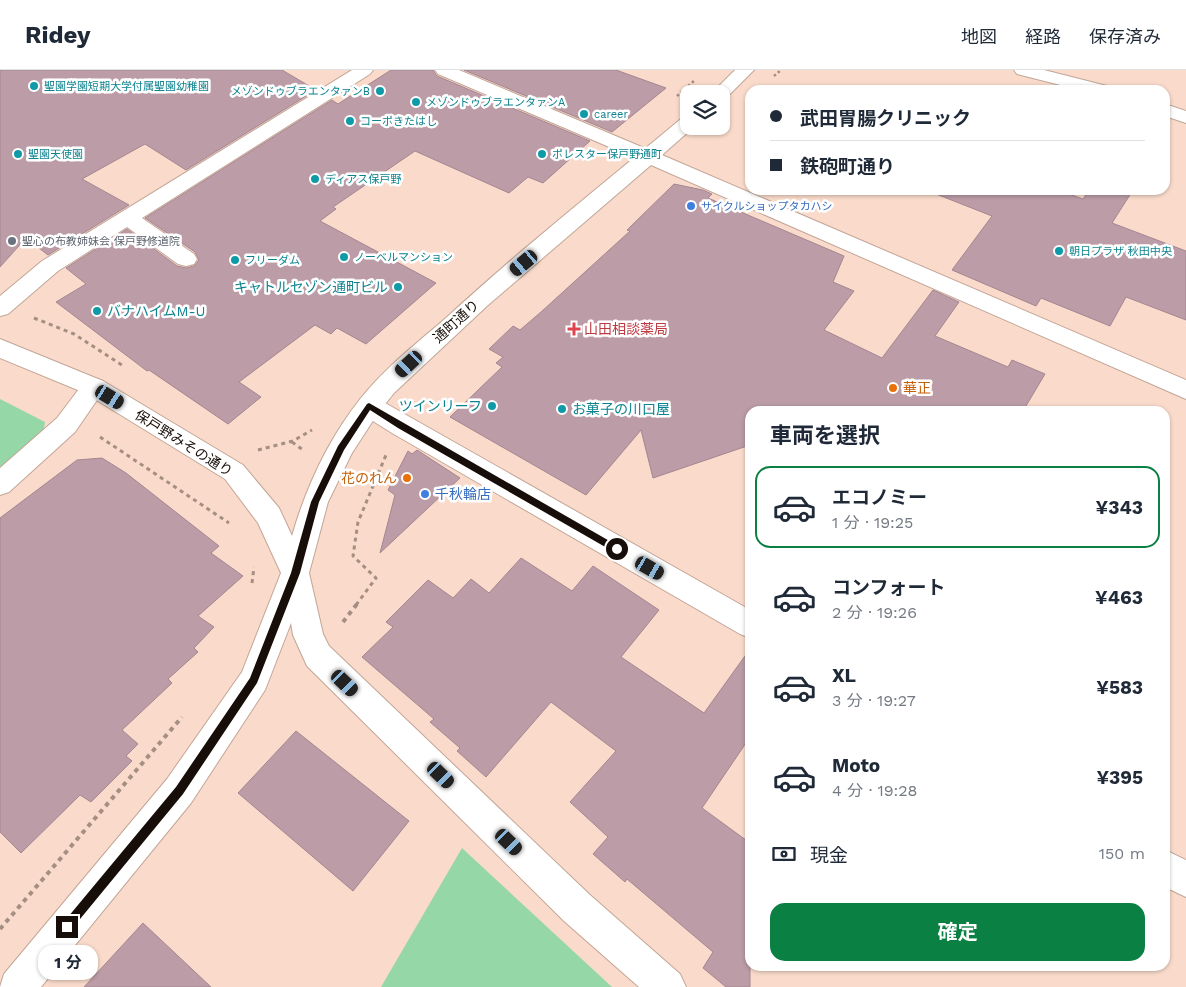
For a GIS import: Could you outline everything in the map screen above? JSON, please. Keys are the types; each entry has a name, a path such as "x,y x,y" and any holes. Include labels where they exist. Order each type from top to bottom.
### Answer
{"street":[{"path":"1,307 50,266 364,70"},
{"path":"444,70 1186,390"},
{"path":"730,85 746,70"},
{"path":"1023,70 1082,85"},
{"path":"1170,112 1186,117"},
{"name":"通町通り","path":"17,987 179,791 254,680 295,573 315,502 341,448 369,406 385,387 479,300 680,130"},
{"path":"127,217 186,259"},
{"name":"保戸野みその通り","path":"0,348 94,387 234,472 269,516 295,573"},
{"path":"0,484 66,425 94,387"},
{"path":"369,406 400,426 745,622"},
{"path":"295,573 308,635 318,656 578,908 667,987"},
{"path":"1170,870 1186,880"}],"path":[{"path":"671,101 700,76"},
{"path":"1,307 74,334 129,370"},
{"path":"318,656 376,578 353,556 358,522 380,465 400,426"},
{"path":"254,451 280,446 303,437 315,429"},
{"path":"100,437 235,527"},
{"path":"251,593 254,564"},
{"path":"0,929 186,712"}],"green space":[{"path":"0,399 45,422 42,439 0,471"},
{"path":"462,848 612,987 381,987"}],"building":[{"path":"0,70 282,70 316,90 186,170 145,144 82,179 129,205 48,255 26,238 0,267"},
{"path":"391,70 433,70 437,76 590,141 543,183 528,177 509,193 415,151 333,207 336,209 320,221 436,283 366,344 337,328 331,334 315,325 239,382 261,397 228,424 149,370 147,371 56,302 86,284 66,268 127,229 177,266 186,268 194,266 199,260 195,252 145,218 332,100 338,104"},
{"path":"464,70 616,70 666,88 612,132"},
{"path":"674,184 703,190 712,194 708,198 844,256 833,282 854,291 824,330 882,358 933,290 959,302 935,336 1008,367 1012,360 1045,374 1026,406 745,406 745,447 653,478 641,430 586,495 450,417 502,367 496,363 503,357 489,349 513,326 520,330 541,312 630,231 627,230"},
{"name":"朝日プラザ 秋田中央","path":"939,195 1072,195 1083,199 1086,195 1130,195 1112,223 1186,251 1186,320 1126,297 1110,326 1041,298 1036,306 952,270 992,216"},
{"path":"417,450 460,478 380,553 395,495 388,490 408,451 412,454"},
{"path":"102,458 126,473 219,546 211,553 243,576 198,616 214,627 194,648 198,652 168,679 172,683 122,730 138,744 126,756 132,761 91,802 80,795 21,853 0,832 0,518 77,460"},
{"path":"521,558 572,591 593,566 659,610 621,657 704,713 745,656 745,744 702,808 745,839 745,971 750,971 750,987 726,987 703,968 713,952 627,879 625,882 593,854 608,837 570,802 616,751 551,702 486,777 457,751 460,748 430,722 434,719 362,657 393,627 386,622 428,580 453,598 471,579 489,593"},
{"path":"296,731 409,821 353,891 238,793"},
{"path":"143,923 211,987 84,987"}],"place":[{"name":"聖園学園短期大学付属聖園幼稚園","path":"34,86"},
{"name":"メゾンドゥブラエンタァンB","path":"380,91"},
{"name":"メゾンドゥブラエンタァンA","path":"416,102"},
{"name":"career","path":"584,114"},
{"name":"コーポきたはし","path":"350,121"},
{"name":"聖園天使園","path":"18,154"},
{"name":"ポレスター保戸野通町","path":"542,154"},
{"name":"ディアス保戸野","path":"315,179"},
{"name":"サイクルショップタカハシ","path":"691,206"},
{"name":"聖心の布教姉妹会 保戸野修道院","path":"12,241"},
{"name":"朝日プラザ 秋田中央","path":"1059,251"},
{"name":"ノーベルマンション","path":"344,257"},
{"name":"フリーダム","path":"235,260"},
{"name":"キャトルセゾン通町ビル","path":"398,287"},
{"name":"バナハイムM-U","path":"97,311"},
{"name":"山田相談薬局","path":"574,329"},
{"name":"華正","path":"893,388"},
{"name":"ツインリーフ","path":"492,406"},
{"name":"お菓子の川口屋","path":"562,409"},
{"name":"花のれん","path":"407,478"},
{"name":"千秋輪店","path":"425,494"}],"route":[{"path":"67,927 179,791 254,680 295,573 315,502 341,448 369,406 400,426 617,549"}]}
